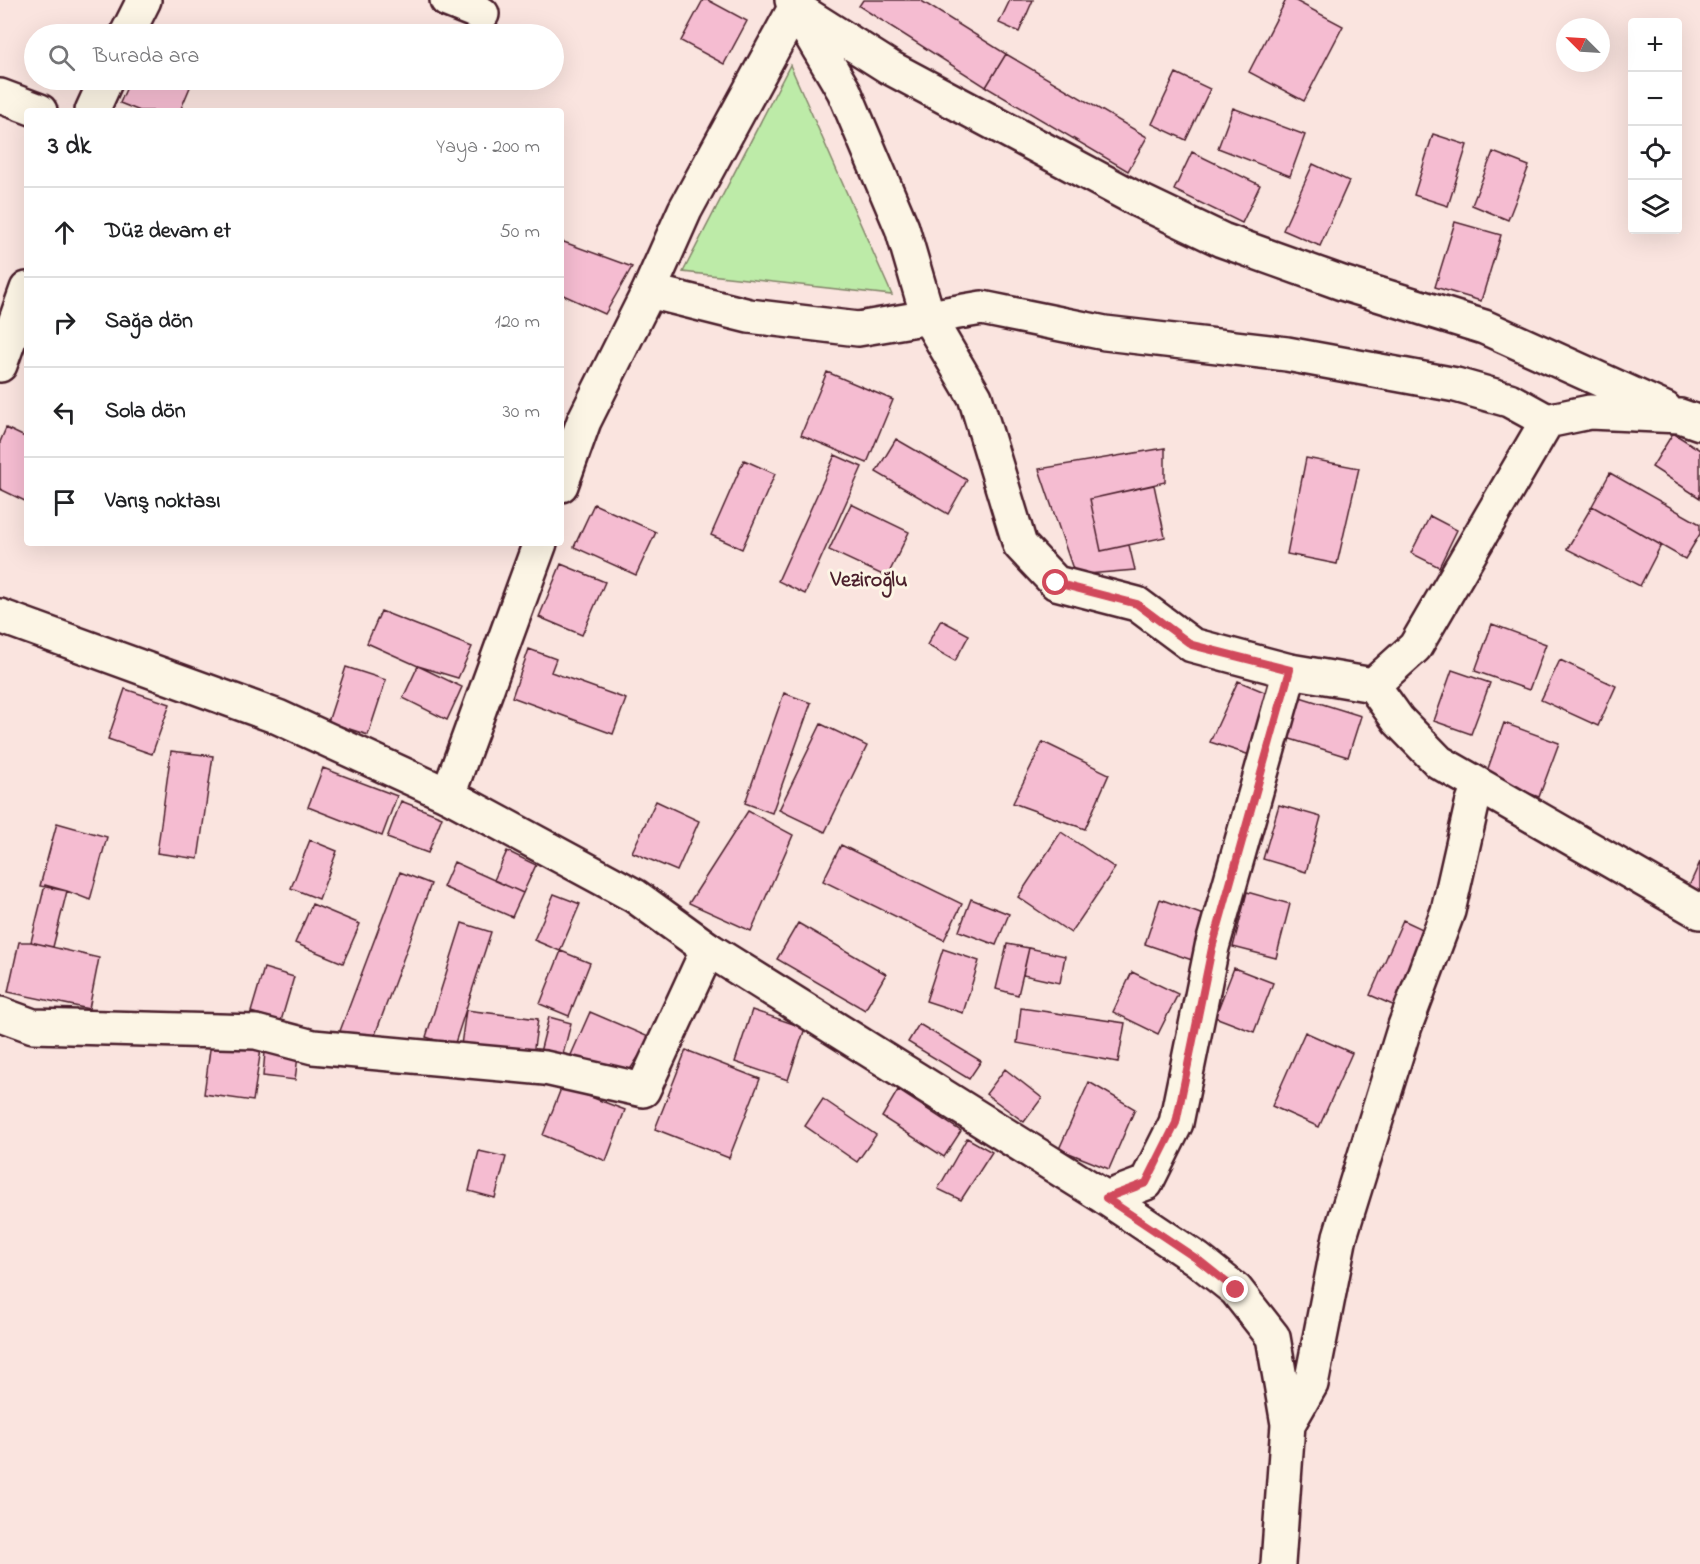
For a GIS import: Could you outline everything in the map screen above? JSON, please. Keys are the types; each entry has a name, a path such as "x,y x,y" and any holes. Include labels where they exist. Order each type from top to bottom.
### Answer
{"street":[{"path":"132,24 144,0"},
{"path":"447,0 482,14"},
{"path":"564,467 573,416 649,291 685,210 794,4"},
{"path":"794,4 844,91 902,228 928,317 975,397 1020,545 1056,583 1137,604 1192,645 1290,670 1373,685 1398,720 1439,762 1700,912"},
{"path":"794,4 889,67 1138,200 1222,240 1342,283 1484,327 1690,420"},
{"path":"93,108 101,90"},
{"path":"0,96 32,108"},
{"path":"649,291 749,316 858,329 982,308 1105,333 1287,354 1456,385 1509,400 1547,421 1590,412 1690,420"},
{"path":"0,365 24,297"},
{"path":"1373,685 1415,647 1547,421"},
{"path":"448,795 539,546"},
{"path":"0,616 278,717 448,795 634,896 708,949 1106,1198 1197,1259 1236,1290 1273,1337 1288,1424 1278,1564"},
{"path":"1106,1198 1146,1183 1176,1123 1212,948 1290,670"},
{"path":"1288,1424 1311,1384 1340,1236 1405,1026 1449,911 1472,805 1479,786"},
{"path":"0,1014 33,1026 256,1032 313,1047 545,1068 643,1090 708,949"}],"green space":[{"path":"790,65 892,295 683,272"}],"building":[{"path":"703,0 708,0 747,21 724,64 681,41"},
{"path":"863,0 920,0 1006,54 986,87 859,6"},
{"path":"1010,0 1033,0 1019,32 999,23"},
{"path":"1286,0 1294,0 1343,26 1304,101 1249,72"},
{"path":"1006,54 1147,137 1128,171 986,87"},
{"path":"1176,73 1210,89 1186,140 1152,124"},
{"path":"126,90 189,90 181,108 132,108 120,103"},
{"path":"1233,108 1305,135 1290,176 1218,148"},
{"path":"1433,134 1467,145 1448,206 1414,195"},
{"path":"1192,152 1260,185 1242,223 1174,190"},
{"path":"1493,152 1529,166 1508,220 1472,205"},
{"path":"1313,164 1349,181 1320,246 1283,230"},
{"path":"1455,222 1501,235 1481,301 1435,287"},
{"path":"564,242 632,267 605,314 564,295"},
{"path":"827,372 893,400 867,463 801,435"},
{"path":"6,428 24,437 24,501 0,489 0,442"},
{"path":"1673,433 1700,450 1700,498 1652,467"},
{"path":"896,439 967,480 948,514 876,472"},
{"path":"1165,448 1165,482 1090,499 1101,551 1129,545 1135,570 1075,575 1039,469"},
{"path":"835,455 862,467 805,594 778,581"},
{"path":"1306,458 1359,468 1337,564 1287,554"},
{"path":"744,460 775,474 742,549 711,535"},
{"path":"1610,473 1700,524 1700,534 1685,559 1592,506"},
{"path":"1154,485 1165,537 1101,551 1090,499"},
{"path":"594,504 656,532 636,575 574,547"},
{"path":"851,504 909,532 887,577 829,550"},
{"path":"1592,506 1661,545 1640,586 1567,549"},
{"path":"1430,516 1457,530 1439,567 1411,553"},
{"path":"561,564 605,582 582,635 539,617"},
{"path":"381,611 472,647 458,678 418,666 367,643"},
{"path":"941,620 969,635 955,661 927,645"},
{"path":"1492,624 1546,644 1529,690 1475,671"},
{"path":"529,649 556,659 551,672 626,699 613,734 512,697"},
{"path":"1560,660 1616,686 1598,726 1541,700"},
{"path":"418,666 462,687 447,720 403,698"},
{"path":"346,667 386,680 368,735 328,722"},
{"path":"1452,670 1490,683 1471,734 1434,721"},
{"path":"1238,681 1274,696 1253,756 1210,742"},
{"path":"125,689 170,704 152,754 108,739"},
{"path":"784,693 811,703 772,813 745,803"},
{"path":"1300,697 1361,716 1348,757 1287,738"},
{"path":"1504,723 1559,743 1539,797 1485,777"},
{"path":"821,724 867,746 825,832 779,810"},
{"path":"1043,742 1109,774 1085,829 1013,803"},
{"path":"171,751 213,756 198,859 157,853"},
{"path":"323,768 397,796 382,836 308,807"},
{"path":"401,801 442,817 428,853 387,838"},
{"path":"656,801 699,821 677,871 632,852"},
{"path":"1279,805 1321,817 1306,872 1263,859"},
{"path":"748,811 793,835 751,931 689,903"},
{"path":"57,823 107,837 90,900 67,891 40,886"},
{"path":"1061,832 1115,868 1071,933 1018,897"},
{"path":"310,840 337,851 319,899 291,888"},
{"path":"841,845 962,904 944,940 823,881"},
{"path":"507,851 536,865 523,893 494,880"},
{"path":"454,862 523,893 512,917 443,887"},
{"path":"1700,862 1700,897 1687,891"},
{"path":"400,872 431,884 372,1043 340,1031"},
{"path":"45,885 67,891 53,947 31,942"},
{"path":"1247,892 1290,904 1276,958 1233,947"},
{"path":"554,894 580,904 560,951 534,940"},
{"path":"971,899 1009,914 996,945 959,931"},
{"path":"1160,899 1206,916 1192,960 1145,944"},
{"path":"312,904 360,924 343,963 295,943"},
{"path":"1403,920 1429,932 1395,1006 1370,995"},
{"path":"462,923 491,932 454,1046 426,1037"},
{"path":"798,923 886,974 865,1010 777,959"},
{"path":"19,942 31,942 99,958 89,1009 8,992"},
{"path":"1007,944 1029,948 1018,995 996,989"},
{"path":"1029,948 1065,956 1060,983 1023,975"},
{"path":"943,949 979,961 963,1013 926,1001"},
{"path":"561,951 590,963 569,1016 540,1004"},
{"path":"264,968 294,977 281,1021 251,1012"},
{"path":"1234,968 1273,983 1254,1032 1215,1017"},
{"path":"1132,972 1178,994 1158,1034 1113,1012"},
{"path":"1021,1008 1125,1023 1118,1062 1017,1043"},
{"path":"466,1010 538,1019 533,1055 461,1045"},
{"path":"752,1010 805,1028 788,1080 735,1062"},
{"path":"590,1012 651,1038 629,1071 567,1064"},
{"path":"549,1017 571,1023 561,1062 539,1056"},
{"path":"919,1024 981,1061 969,1079 908,1042"},
{"path":"1305,1032 1352,1053 1319,1127 1272,1106"},
{"path":"211,1042 261,1049 253,1101 204,1094"},
{"path":"686,1050 760,1079 729,1158 655,1129"},
{"path":"265,1052 298,1056 295,1080 263,1076"},
{"path":"1005,1069 1042,1098 1024,1122 986,1094"},
{"path":"1089,1082 1135,1109 1109,1169 1059,1149"},
{"path":"562,1086 625,1110 606,1161 543,1135"},
{"path":"898,1090 961,1131 944,1157 882,1117"},
{"path":"823,1099 876,1135 857,1162 805,1126"},
{"path":"967,1138 992,1152 961,1200 938,1189"},
{"path":"479,1151 506,1157 495,1198 469,1191"}],"district":[{"name":"Veziroğlu","path":"869,581"}],"route":[{"path":"1056,583 1137,604 1192,645 1290,670 1212,948 1176,1123 1146,1183 1106,1198 1197,1259 1236,1290"}]}
